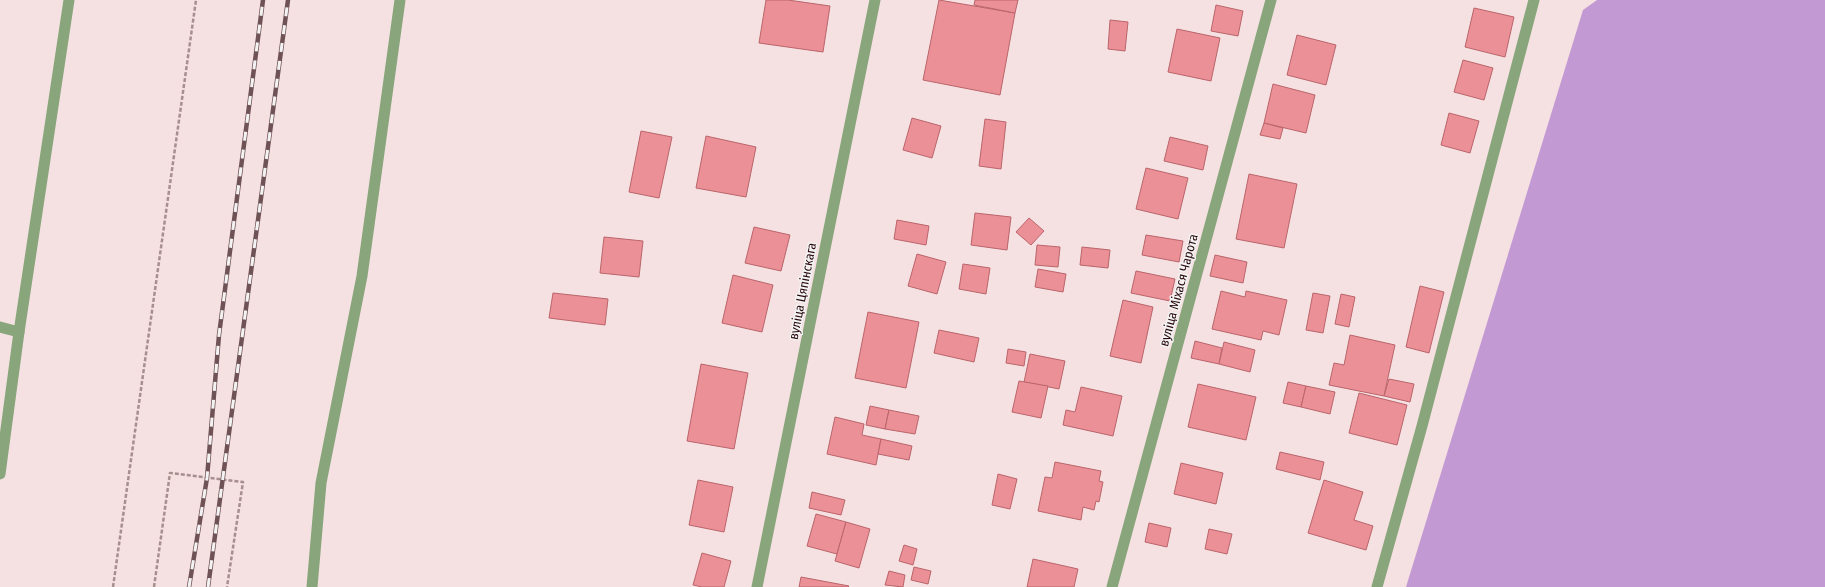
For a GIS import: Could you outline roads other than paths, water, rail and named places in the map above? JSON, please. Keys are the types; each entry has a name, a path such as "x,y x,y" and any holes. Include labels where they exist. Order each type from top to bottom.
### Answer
{"street":[{"path":"0,474 19,332 69,0"},
{"path":"312,587 321,483 362,276 400,0"},
{"name":"вуліца Цяпінскага","path":"757,587 875,0"},
{"name":"вуліца Міхася Чарота","path":"1112,587 1271,0"},
{"path":"1377,587 1422,426 1534,0"},
{"path":"0,327 19,332"}],"railway":[{"path":"189,587 207,478 219,335 263,0"},
{"path":"208,587 288,0"}]}
